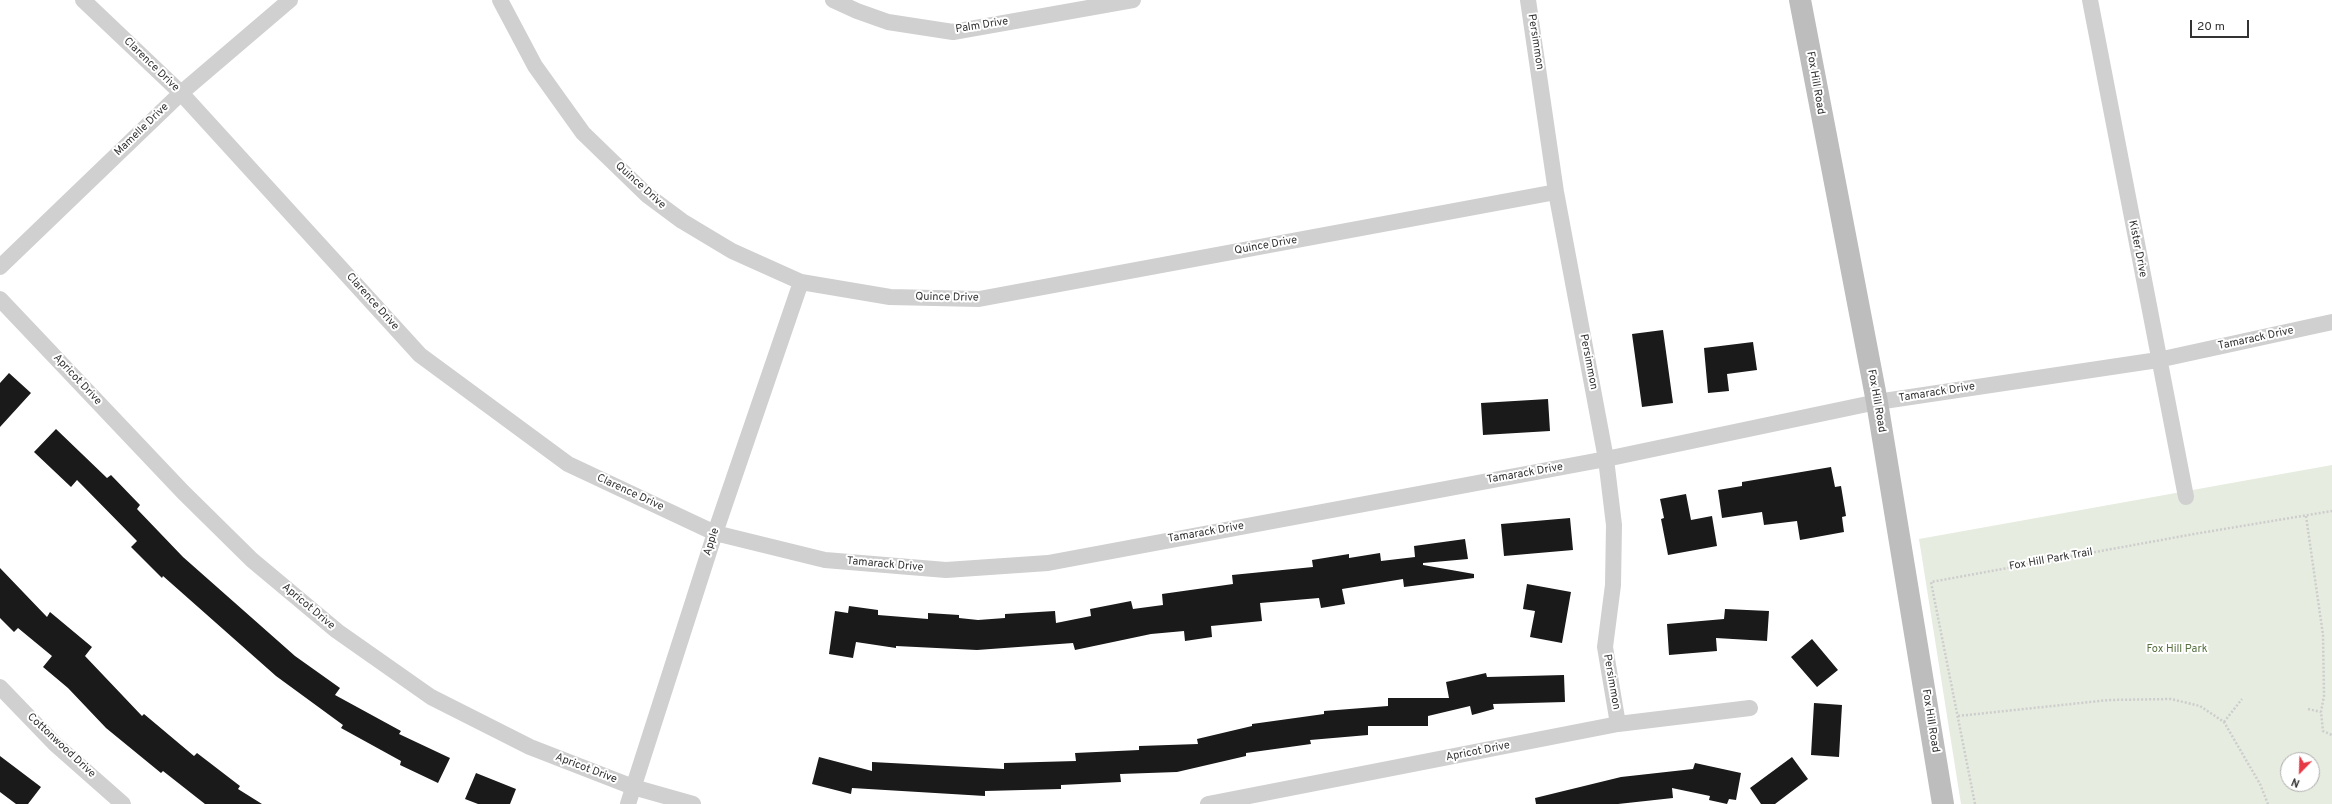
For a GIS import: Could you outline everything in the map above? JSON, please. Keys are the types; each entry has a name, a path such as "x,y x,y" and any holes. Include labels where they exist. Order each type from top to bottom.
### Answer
{"street":[{"name":"Clarence Drive","path":"83,0 181,93 420,355 568,464 715,533"},
{"name":"Mamelle Drive","path":"0,267 181,93 290,0"},
{"name":"Quince Drive","path":"500,0 535,66 583,133 647,195 682,221 732,251 801,282 890,297 979,299 1556,192"},
{"name":"Palm Drive","path":"833,0 857,11 888,22 953,32 1133,0"},
{"name":"Persimmon","path":"1528,0 1556,192 1606,460 1614,525 1613,586 1605,647 1618,724"},
{"name":"Fox Hill Road","path":"1800,0 1877,402 1943,804"},
{"name":"Kister Drive","path":"2090,0 2158,360 2186,497"},
{"name":"Apple","path":"628,804 715,533 801,282"},
{"name":"Apricot Drive","path":"0,299 183,492 252,560 337,631 431,697 530,747 633,787 693,804"},
{"name":"Tamarack Drive","path":"715,533 825,560 946,570 1048,563 1606,460 1877,402 2158,360 2332,322"},
{"name":"Cottonwood Drive","path":"0,687 55,744 123,804"},
{"name":"Apricot Drive","path":"1208,804 1618,724 1750,708"}],"path":[{"name":"Fox Hill Park Trail","path":"1975,804 1931,582 2194,534 2332,512"},
{"path":"2306,516 2323,635 2324,696 2321,712 2323,731 2332,735"},
{"path":"1958,716 2109,700 2172,700 2200,706 2224,722 2260,784 2268,804"},
{"path":"2224,722 2242,700"},
{"path":"2308,709 2321,712"}],"green space":[{"name":"Fox Hill Park","path":"2332,465 2332,804 1961,804 1919,539"}],"building":[{"path":"1663,330 1673,403 1642,407 1632,334"},
{"path":"1753,342 1757,370 1727,374 1729,391 1708,393 1704,348"},
{"path":"9,373 31,393 0,427 0,383"},
{"path":"1548,399 1550,431 1483,435 1481,403"},
{"path":"56,429 107,478 111,475 140,505 137,509 183,557 295,656 340,688 335,695 401,731 399,734 450,758 438,783 400,765 401,761 341,728 343,725 276,676 163,576 162,578 131,547 137,541 77,480 71,487 34,452"},
{"path":"1831,467 1835,487 1841,486 1846,516 1842,517 1844,532 1800,540 1797,521 1764,525 1762,512 1722,518 1718,490 1742,486 1742,482"},
{"path":"1686,494 1691,520 1712,516 1717,546 1668,555 1661,519 1664,518 1660,499"},
{"path":"1570,518 1573,550 1504,556 1501,524"},
{"path":"1465,539 1468,559 1423,563 1423,565 1474,574 1474,578 1404,587 1403,579 1342,589 1345,604 1321,608 1319,598 1260,603 1262,621 1211,626 1212,637 1185,641 1184,631 1151,634 1075,650 1073,643 977,650 896,646 896,648 856,642 853,658 829,654 835,611 848,613 849,606 878,610 878,615 928,619 928,613 959,615 959,618 978,620 1005,618 1005,614 1055,611 1056,623 1091,616 1090,609 1131,601 1133,609 1163,605 1162,594 1233,584 1232,575 1313,567 1312,560 1349,554 1349,558 1380,553 1381,561 1415,557 1414,546"},
{"path":"0,568 47,617 50,612 92,647 85,656 142,716 144,714 194,756 197,753 240,786 238,789 262,804 205,804 163,771 161,773 106,728 68,688 43,667 52,656 18,628 14,632 0,618"},
{"path":"1527,584 1571,592 1562,643 1530,637 1535,611 1523,609"},
{"path":"1725,609 1769,611 1767,641 1716,638 1717,651 1669,655 1667,624 1724,619"},
{"path":"1812,639 1838,670 1817,687 1791,657"},
{"path":"1486,673 1487,677 1564,675 1565,702 1493,704 1494,709 1472,715 1470,706 1428,716 1428,726 1368,726 1368,735 1310,740 1311,744 1246,753 1246,756 1177,772 1120,774 1121,782 1061,785 1061,789 985,791 985,796 852,788 851,794 812,784 819,757 872,771 872,762 1004,769 1004,763 1076,761 1075,753 1139,750 1139,746 1198,744 1197,739 1252,726 1252,724 1324,714 1324,711 1388,706 1388,698 1449,698 1446,682"},
{"path":"1814,703 1842,705 1839,757 1811,755"},
{"path":"0,756 41,787 28,804 16,804 0,792"},
{"path":"1792,757 1808,779 1775,804 1761,804 1750,788"},
{"path":"1695,763 1741,773 1736,800 1729,799 1727,804 1709,800 1710,796 1672,788 1673,798 1618,804 1536,804 1535,798 1621,777 1693,769"},
{"path":"476,773 516,789 510,804 478,804 465,799"}]}
